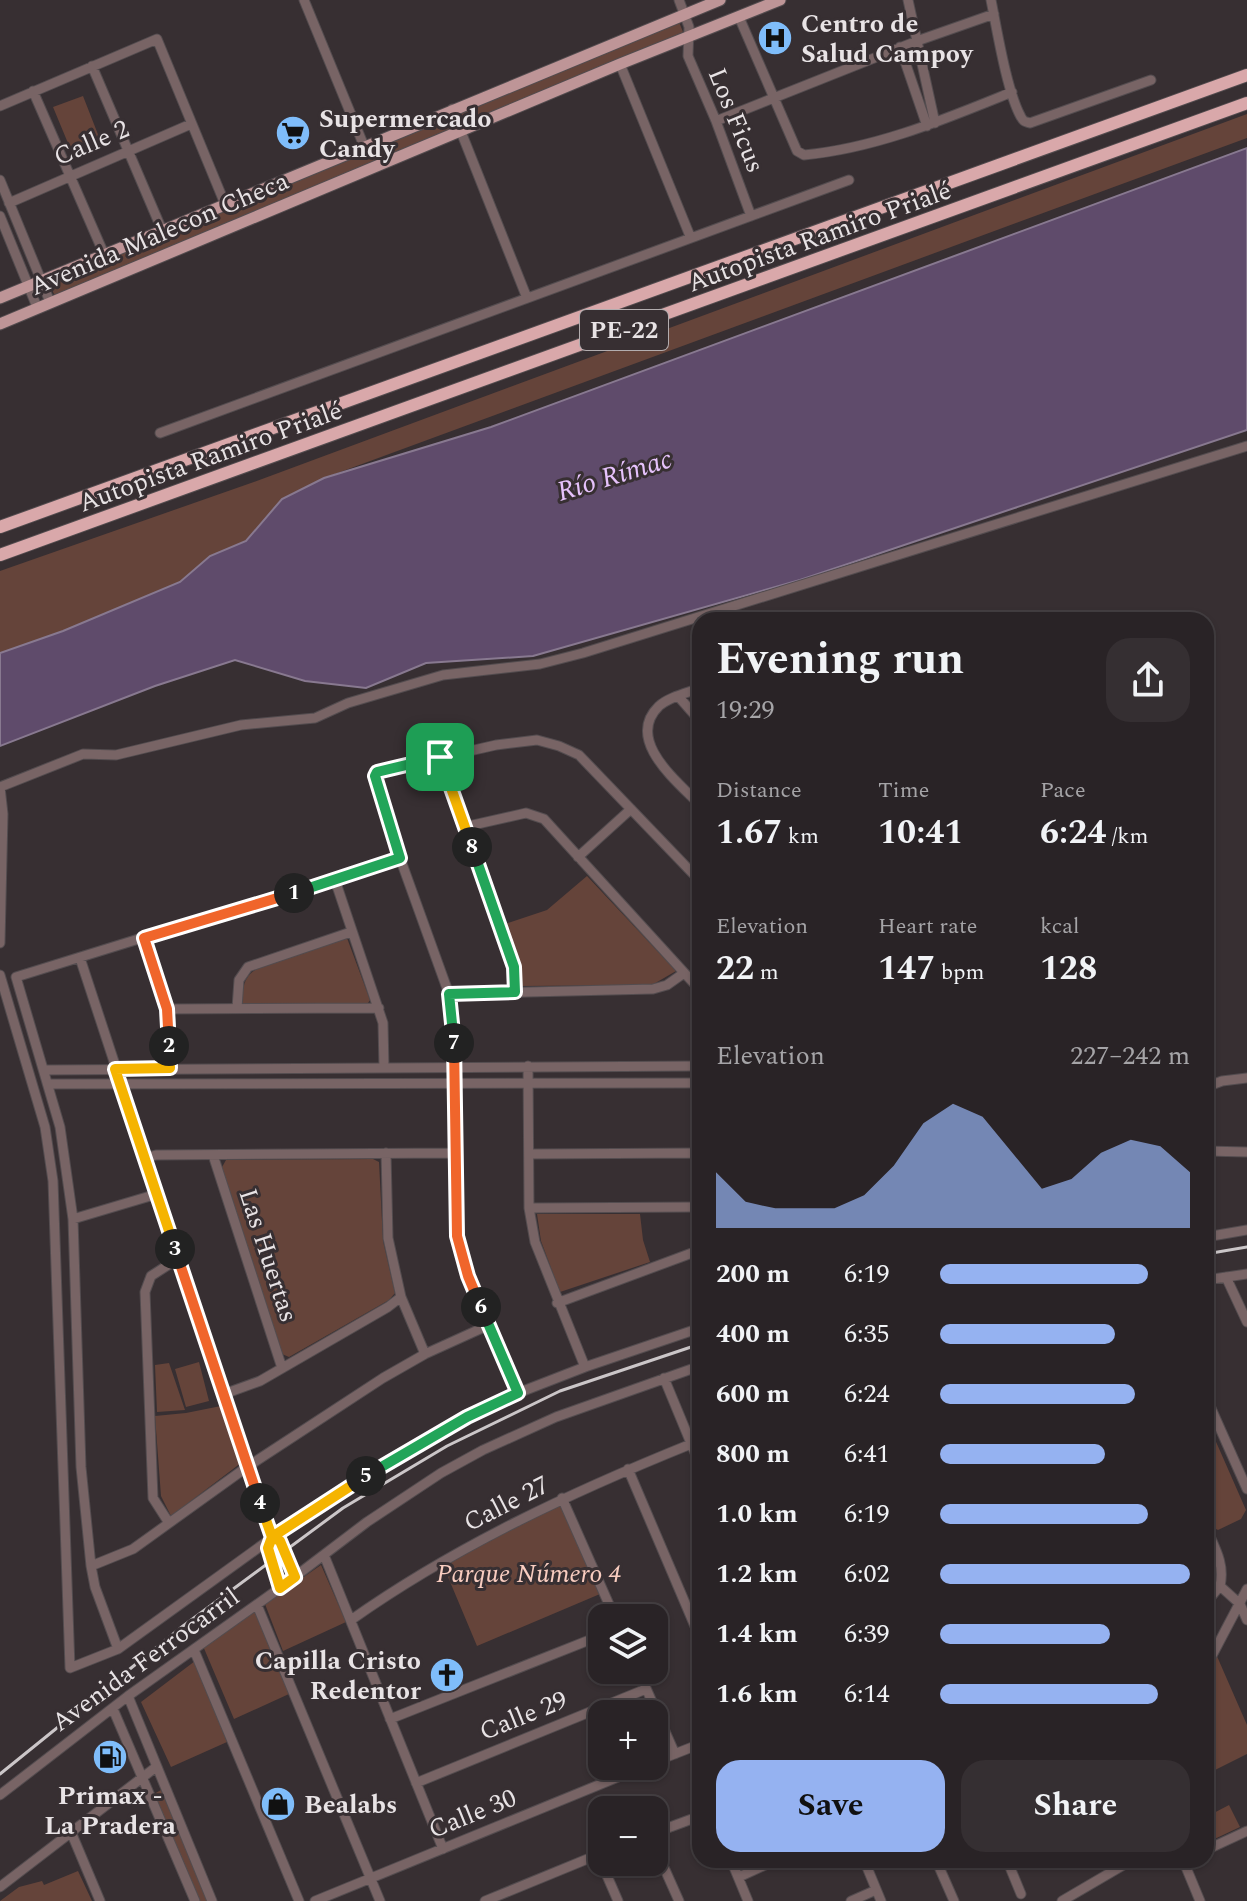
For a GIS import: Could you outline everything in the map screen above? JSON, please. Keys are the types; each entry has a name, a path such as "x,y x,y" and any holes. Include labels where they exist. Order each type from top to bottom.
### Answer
{"highway":[{"name":"Autopista Ramiro Prialé","path":"0,527 1247,75"},
{"name":"Autopista Ramiro Prialé","path":"0,555 1247,103"}],"main road":[{"name":"Avenida Malecon Checa","path":"0,298 720,0"},
{"name":"Avenida Malecon Checa","path":"0,324 780,0"}],"street":[{"path":"304,0 364,146"},
{"name":"Los Ficus","path":"679,0 690,31 688,56 751,216"},
{"path":"908,0 931,125"},
{"path":"991,0 1021,119 1030,123 1151,80"},
{"path":"716,121 900,47 994,14"},
{"path":"739,17 797,151 807,155 931,125 1012,92"},
{"path":"0,106 157,39 225,204"},
{"path":"900,47 931,125"},
{"path":"620,64 690,236"},
{"path":"92,66 162,230"},
{"path":"33,91 104,254"},
{"path":"452,109 527,298"},
{"name":"Calle 2","path":"9,203 191,124"},
{"path":"0,180 50,302"},
{"path":"160,433 849,180"},
{"path":"1,219 37,307"},
{"path":"715,612 1247,446"},
{"path":"0,943 3,814 0,787 83,754 116,755 241,725 315,718 348,703 443,675 540,664 692,619"},
{"path":"692,691 661,704 654,713 648,736 650,750 692,796"},
{"path":"678,696 692,712"},
{"path":"518,1393 468,1276 457,1236 454,1030 449,994 374,781 377,772 496,745 537,740 559,746 579,755 692,873"},
{"path":"440,757 514,967 515,992"},
{"path":"578,857 631,809"},
{"path":"464,827 515,814 536,815 550,825 692,982"},
{"path":"118,1649 95,1587 91,1566 81,1467 73,1219 60,1127 16,977 400,858"},
{"path":"335,880 383,1023 384,1068"},
{"path":"237,1008 239,980 248,967 351,932"},
{"path":"144,938 167,1009 170,1068"},
{"path":"80,958 272,1537 268,1548 280,1588"},
{"path":"449,994 653,989 667,985 684,973"},
{"name":"Avenida Ferrocarril","path":"0,975 45,1127 53,1181 70,1668 118,1649 272,1537 388,1462 467,1417 585,1367 692,1331"},
{"path":"167,1009 379,1008"},
{"path":"528,1066 529,1208 535,1242 585,1367"},
{"path":"44,1070 692,1066"},
{"path":"1214,1084 1247,1078"},
{"path":"49,1084 692,1083"},
{"path":"1214,1151 1247,1152"},
{"path":"386,1153 388,1238 401,1297 425,1354"},
{"path":"145,1158 156,1155 454,1153"},
{"path":"530,1154 692,1153"},
{"name":"Las Huertas","path":"213,1155 282,1368"},
{"path":"73,1219 157,1194"},
{"path":"529,1208 692,1207"},
{"path":"1214,1236 1247,1230"},
{"path":"557,1303 692,1253"},
{"path":"169,1523 153,1498 145,1292 151,1276 179,1258"},
{"path":"1214,1279 1247,1274"},
{"path":"1226,1277 1247,1322"},
{"path":"224,1394 260,1381 401,1297"},
{"path":"91,1566 133,1549 247,1467 383,1378 425,1354 489,1325"},
{"name":"Avenida Ferrocarril","path":"0,1795 128,1696 367,1522 441,1473 556,1417 692,1369"},
{"path":"664,1378 691,1444"},
{"path":"1214,1415 1247,1489"},
{"name":"Calle 27","path":"351,1620 473,1543 562,1498 691,1444"},
{"path":"628,1469 692,1619"},
{"path":"562,1498 609,1604"},
{"path":"272,1537 280,1541 295,1577"},
{"path":"1214,1547 1223,1572 1220,1586 1214,1593"},
{"path":"324,1555 443,1849"},
{"path":"1220,1586 1240,1604 1247,1620"},
{"path":"1214,1652 1247,1589"},
{"path":"257,1605 380,1901"},
{"path":"390,1719 588,1641"},
{"path":"194,1650 299,1901"},
{"path":"644,1684 675,1754"},
{"name":"Calle 29","path":"416,1783 646,1689"},
{"path":"128,1696 212,1901"},
{"path":"113,1709 195,1901"},
{"path":"668,1757 692,1747"},
{"path":"0,1887 156,1767"},
{"name":"Calle 30","path":"315,1901 611,1780"},
{"path":"668,1828 692,1819"},
{"path":"1214,1846 1247,1831"},
{"path":"71,1832 100,1901"},
{"path":"485,1901 588,1859"},
{"path":"735,1868 748,1901"},
{"path":"739,1877 759,1868"},
{"path":"867,1868 881,1901"},
{"path":"942,1868 954,1901"},
{"path":"1010,1868 1021,1894"},
{"path":"1062,1901 1118,1868"},
{"path":"1187,1868 1197,1900"},
{"path":"608,1876 618,1901"},
{"path":"668,1876 679,1901"},
{"path":"851,1901 876,1890"}],"green space":[{"path":"679,22 682,38 470,122 464,121 461,113 464,109"},
{"path":"83,96 99,137 70,148 53,107"},
{"path":"1247,114 1247,138 324,478 282,499 246,541 210,556 180,582 63,631 0,653 0,571 251,483"},
{"path":"447,117 452,118 454,126 450,131 60,295 54,294 50,285 52,280"},
{"path":"587,876 676,971 652,985 521,986 518,963 505,924 547,910"},
{"path":"347,938 370,1000 368,1003 242,1004 245,983 258,968"},
{"path":"373,1159 379,1162 383,1241 395,1293 389,1300 289,1357 282,1354 221,1169 226,1160"},
{"path":"537,1214 640,1214 650,1262 560,1292 541,1241"},
{"path":"199,1362 209,1401 186,1407 175,1369"},
{"path":"169,1363 185,1410 157,1412 155,1365"},
{"path":"221,1406 241,1463 171,1516 161,1496 155,1416"},
{"path":"1214,1437 1246,1510 1241,1519 1218,1530 1214,1528"},
{"name":"Parque Número 4","path":"560,1504 600,1594 477,1646 443,1565"},
{"path":"321,1565 346,1622 283,1651 265,1604"},
{"path":"255,1611 289,1694 234,1719 203,1646"},
{"path":"1216,1654 1247,1725 1247,1754 1214,1770"},
{"path":"195,1661 227,1742 171,1767 141,1702"},
{"path":"161,1790 208,1901 199,1901 154,1794"},
{"path":"1229,1805 1240,1827 1214,1839 1214,1813"},
{"path":"78,1871 92,1901 0,1901 19,1887 42,1881 44,1885"}],"water":[{"name":"Río Rímac","path":"1247,148 1247,430 800,580 533,656 426,663 366,688 305,681 235,660 155,686 0,746 0,653 63,631 180,582 210,556 246,541 282,499 324,478 491,427"}],"railway":[{"path":"1214,1253 1247,1247"},
{"path":"0,1774 183,1626 343,1508 447,1446 560,1391 692,1347"}],"place":[{"name":"Centro de Salud Campoy","path":"775,38"},
{"name":"Supermercado Candy","path":"293,133"},
{"name":"Capilla Cristo Redentor","path":"447,1675"},
{"name":"Primax - La Pradera","path":"110,1757"},
{"name":"Bealabs","path":"278,1804"}],"route":[{"path":"440,757 377,772 375,776 374,781 400,858 144,938 167,1009 170,1068 115,1069 272,1537 268,1548 280,1588 295,1577 280,1541 272,1537 388,1462 467,1417 518,1393 468,1276 457,1236 454,1030 449,994 515,992 514,967 440,757"}]}
